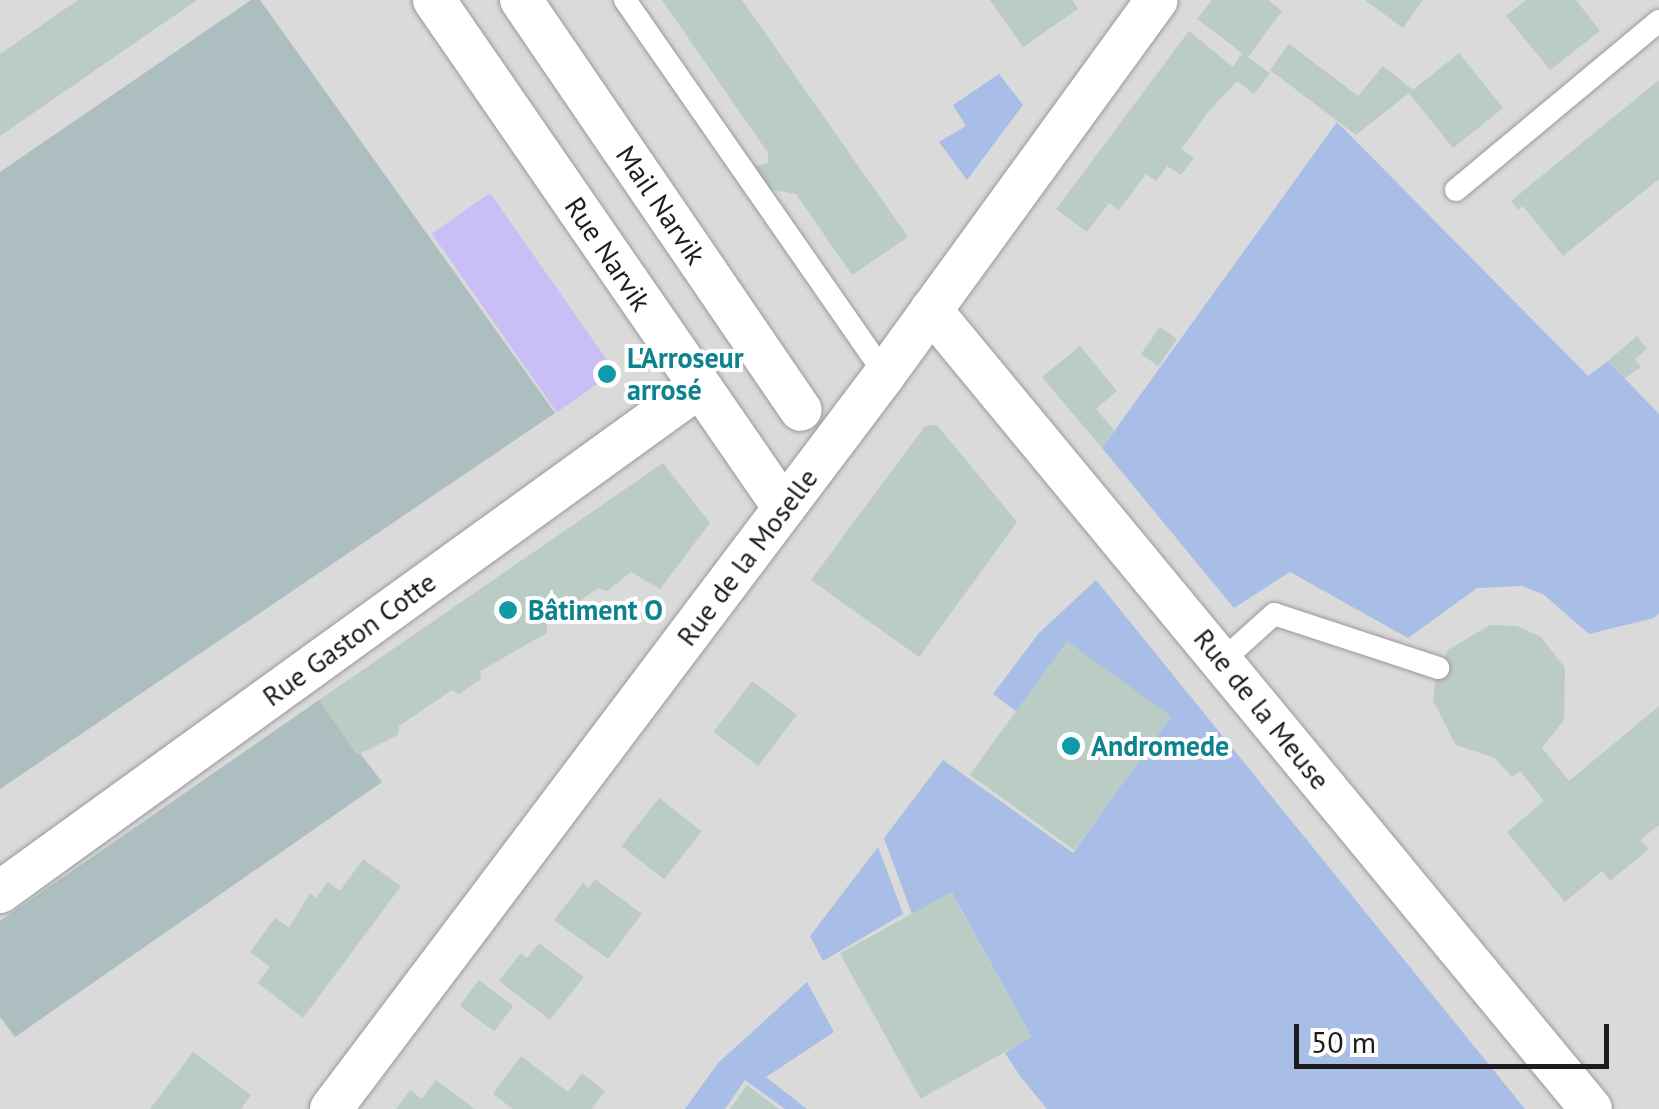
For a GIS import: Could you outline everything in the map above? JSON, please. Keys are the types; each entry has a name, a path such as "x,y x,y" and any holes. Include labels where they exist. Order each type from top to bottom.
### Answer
{"street":[{"name":"Rue Narvik","path":"434,0 784,508"},
{"name":"Mail Narvik","path":"522,0 801,410"},
{"name":"Rue de la Moselle","path":"331,1109 885,374 1157,0"},
{"name":"Rue de la Meuse","path":"931,310 1591,1109"},
{"name":"Rue Gaston Cotte","path":"0,892 699,387"}],"lane":[{"path":"625,0 885,374"},
{"path":"1456,190 1659,21"},
{"path":"1222,661 1274,614 1438,668"}],"shaded area":[{"path":"0,0 1659,0 1659,1109 0,1109"},
{"path":"251,0 260,0 555,413 0,789 0,172"},
{"path":"999,74 1023,105 967,180 939,142 966,126 953,105"},
{"path":"1337,122 1588,376 1608,361 1659,414 1659,613 1654,618 1589,634 1543,594 1522,586 1477,588 1408,638 1290,572 1234,608 1102,448"},
{"path":"490,193 615,372 557,412 432,234"},
{"path":"1096,580 1525,1109 1047,1109 1020,1076 1005,1053 1031,1036 952,893 912,914 884,838 943,760 1073,853 1170,716 1067,642 1017,712 993,694 1039,633"},
{"path":"319,700 382,782 15,1037 0,1017 0,921"},
{"path":"878,847 903,914 823,961 810,936"},
{"path":"807,982 834,1032 766,1077 807,1109 785,1109 745,1080 725,1109 685,1109 718,1063"}],"building":[{"path":"78,0 197,0 0,136 0,54"},
{"path":"662,0 742,0 908,237 852,275 796,194 762,188 754,167 768,163 768,153"},
{"path":"990,0 1072,0 1078,9 1023,47"},
{"path":"1212,0 1268,0 1282,11 1248,57 1270,73 1254,94 1237,81 1209,111 1181,149 1194,158 1181,175 1167,166 1156,181 1146,174 1119,210 1109,203 1087,232 1056,209 1189,31 1233,67 1242,53 1197,19"},
{"path":"1365,0 1423,0 1403,28"},
{"path":"1526,0 1576,0 1600,31 1550,70 1506,16"},
{"path":"1289,44 1358,96 1383,66 1413,90 1459,53 1503,108 1453,148 1409,93 1356,135 1270,70"},
{"path":"1659,80 1659,179 1563,256 1523,206 1518,210 1511,201"},
{"path":"1160,327 1177,339 1158,366 1141,354"},
{"path":"1637,336 1647,349 1635,359 1641,367 1625,378 1608,361"},
{"path":"1080,346 1117,391 1096,409 1114,430 1102,448 1042,377"},
{"path":"937,425 1017,522 919,657 811,580 925,426"},
{"name":"Bâtiment O","path":"663,463 710,523 660,589 631,572 607,591 598,588 547,624 547,633 480,671 481,679 459,694 452,690 399,726 398,735 357,755 319,700"},
{"path":"1490,625 1517,626 1541,637 1565,668 1564,720 1542,748 1569,781 1659,706 1659,825 1640,840 1649,849 1610,881 1602,871 1565,902 1507,832 1544,801 1520,771 1512,777 1495,758 1456,745 1433,701 1436,674 1448,650"},
{"name":"Andromede","path":"1067,641 1171,717 1074,850 970,774"},
{"path":"752,681 797,715 758,766 713,732"},
{"path":"659,798 702,831 664,879 621,846"},
{"path":"363,859 401,886 303,1018 258,983 270,967 250,952 275,918 289,928 310,893 316,898 328,882 340,891"},
{"path":"595,879 642,914 608,959 554,920 583,883 589,888"},
{"path":"951,892 1031,1037 920,1099 840,954"},
{"path":"539,943 584,977 550,1020 499,981 521,953 527,958"},
{"path":"479,980 513,1006 494,1031 460,1006"},
{"path":"193,1052 251,1095 241,1109 150,1109"},
{"path":"521,1056 568,1092 582,1073 605,1091 592,1109 513,1109 493,1094"},
{"path":"436,1080 475,1109 396,1109 410,1090 422,1099"},
{"path":"747,1085 779,1109 730,1109"}],"place":[{"name":"L'Arroseur arrosé","path":"607,374"},
{"name":"Bâtiment O","path":"508,610"},
{"name":"Andromede","path":"1071,746"}]}
